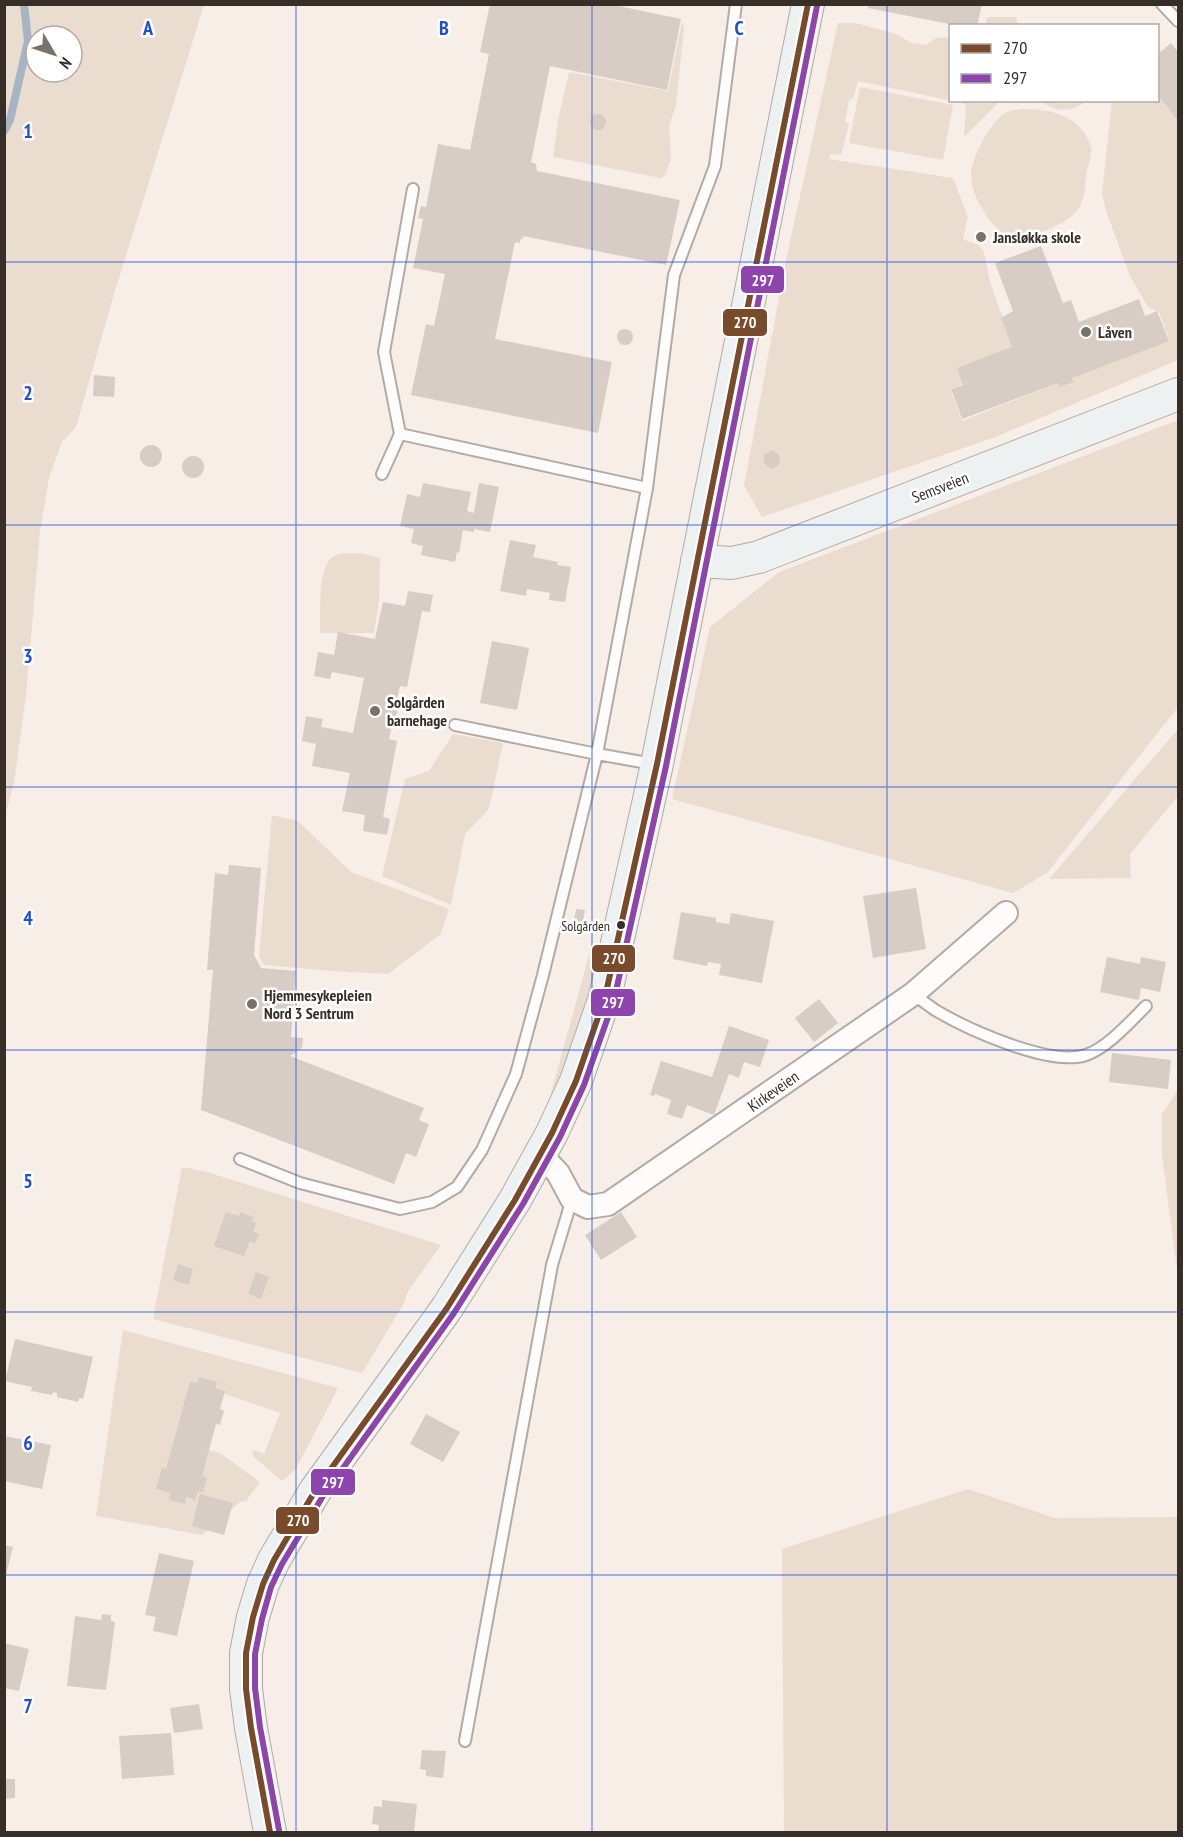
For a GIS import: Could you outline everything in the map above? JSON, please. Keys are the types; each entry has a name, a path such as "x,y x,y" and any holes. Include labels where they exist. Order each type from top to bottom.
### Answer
{"main road":[{"path":"270,1833 246,1689 246,1653 255,1608 263,1584 278,1552 315,1491 447,1308 493,1237 540,1154 576,1081 602,1007 657,764 808,4"},
{"name":"Semsveien","path":"697,561 732,563 759,557 1179,394"}],"street":[{"name":"Kirkeveien","path":"572,1199 588,1207 609,1204 913,994 1006,913"},
{"path":"540,1154 558,1173 572,1199"}],"lane":[{"path":"240,1159 300,1183 400,1209 432,1202 457,1187 482,1150 516,1074 543,975 597,754 647,488 674,275 715,166 736,4"},
{"path":"1162,4 1179,21"},
{"path":"382,474 400,434 384,352 413,189"},
{"path":"400,434 647,488"},
{"path":"455,725 657,764"},
{"path":"913,994 936,1010 986,1035 1042,1054 1074,1058 1087,1055 1104,1045 1146,1006"},
{"path":"465,1741 552,1265 572,1199"}],"shaded area":[{"path":"5,4 204,5 114,294 76,427 62,442 49,478 40,532 26,695 14,783 5,816"},
{"path":"988,17 1016,17 1018,24 984,24"},
{"path":"682,22 684,27 676,105 669,126 671,159 665,175 661,178 553,157 559,115 569,72 668,91"},
{"path":"838,23 856,23 896,34 911,43 926,45 936,38 949,37 949,100 858,81 853,99 849,100 845,121 849,124 841,155 831,154 829,159 953,178 968,217 963,239 979,245 984,252 990,282 1013,347 963,384 950,389 962,421 1058,383 1060,387 1074,382 1073,377 1169,340 1159,312 1148,307 1130,276 1106,211 1102,193 1112,102 1159,102 1159,96 1178,121 1178,360 993,438 762,517 744,486 786,260"},
{"path":"860,87 953,105 943,160 849,143"},
{"path":"961,102 999,102 964,137 966,106"},
{"path":"1042,102 1084,102 1075,108 1064,110"},
{"path":"1022,109 1049,111 1066,117 1081,128 1090,143 1091,151 1082,201 1072,216 1045,231 1012,236 996,228 990,221 976,198 971,176 978,151 999,117 1007,112"},
{"path":"1178,420 1178,707 1047,873 1013,893 672,799 710,627 779,572"},
{"path":"360,553 380,558 379,601 374,633 320,633 321,590 325,568 336,555"},
{"path":"1178,729 1178,796 1130,854 1131,878 1049,879"},
{"path":"453,734 503,743 489,809 465,834 451,905 382,876 405,779 429,771"},
{"path":"272,815 298,821 351,872 449,909 441,934 388,974 264,965 259,956"},
{"path":"591,948 595,977 584,1021 554,1099 551,1093"},
{"path":"1178,1090 1178,1277 1162,1155 1162,1114"},
{"path":"182,1167 207,1172 441,1245 408,1291 403,1305 362,1373 153,1319"},
{"path":"123,1330 338,1388 296,1469 282,1481 254,1457 252,1452 254,1450 264,1454 280,1413 216,1391 185,1444 220,1453 260,1482 246,1501 240,1502 202,1535 96,1516"},
{"path":"968,1489 1055,1518 1178,1516 1178,1832 784,1832 782,1549"}],"building":[{"path":"490,4 609,4 681,19 667,90 550,66 531,162 536,164 537,171 680,200 666,265 523,236 520,243 515,242 495,339 612,362 598,433 411,395 426,324 434,326 445,274 413,268 423,219 418,218 421,206 426,207 438,144 470,150 489,54 480,52"},
{"path":"869,4 982,4 977,24 949,24 868,8"},
{"path":"1171,43 1178,52 1178,121 1159,96 1159,53"},
{"path":"598,114 604,116 606,122 604,128 598,130 592,128 590,122 592,116"},
{"name":"Låven","path":"1041,246 1063,303 1071,300 1079,322 1139,299 1145,316 1157,311 1169,341 1072,378 1074,382 1060,387 1058,383 962,419 951,389 963,385 957,368 1012,347 1001,318 1013,311 995,263"},
{"path":"625,329 631,331 633,337 631,343 625,345 619,343 617,337 619,331"},
{"path":"94,375 115,377 114,397 93,396"},
{"path":"151,445 159,448 162,456 159,464 151,467 143,464 140,456 143,448"},
{"path":"773,450 780,456 779,465 771,469 764,463 764,454"},
{"path":"193,456 201,459 204,467 201,475 193,478 185,475 182,467 185,459"},
{"path":"423,483 471,492 467,511 474,513 479,483 499,487 490,532 474,529 474,532 463,530 455,562 421,555 423,546 411,543 414,529 400,526 407,494 420,497"},
{"path":"510,540 536,545 533,557 571,567 565,602 549,600 550,593 527,589 526,596 500,591"},
{"path":"408,591 433,595 430,612 422,611 407,687 400,686 395,708 398,708 389,739 397,741 383,817 390,819 387,835 363,831 365,815 342,811 350,773 312,766 316,744 302,741 306,716 323,719 321,727 353,733 364,678 332,672 330,679 314,676 318,652 334,655 338,632 375,639 383,602 405,606"},
{"path":"492,641 529,648 517,710 480,703"},
{"name":"Hjemmesykepleien Nord 3 Sentrum","path":"229,865 261,868 254,955 261,968 296,971 291,1037 303,1038 302,1048 290,1056 424,1108 419,1120 429,1124 416,1157 406,1153 394,1184 201,1110 213,970 207,970 215,873 228,875"},
{"path":"916,888 926,949 873,958 863,896"},
{"path":"576,909 585,910 582,927 573,925"},
{"path":"681,912 716,918 716,922 729,924 731,913 774,921 762,983 719,975 721,964 708,962 707,966 673,959"},
{"path":"1107,957 1140,964 1141,957 1166,962 1160,992 1141,988 1139,1000 1100,992"},
{"path":"819,999 838,1023 814,1042 795,1018"},
{"path":"729,1026 769,1040 760,1067 744,1062 739,1078 729,1074 714,1115 687,1105 682,1119 667,1114 671,1100 655,1094 650,1095 661,1061 712,1077"},
{"path":"1112,1053 1171,1060 1168,1089 1109,1082"},
{"path":"226,1212 239,1216 240,1212 253,1217 252,1221 256,1223 253,1232 259,1234 255,1243 250,1241 244,1256 214,1246"},
{"path":"621,1212 637,1237 601,1260 585,1235"},
{"path":"178,1264 193,1269 189,1285 173,1280"},
{"path":"256,1272 269,1277 261,1299 248,1294"},
{"path":"15,1339 93,1357 83,1399 79,1398 78,1402 57,1397 57,1393 53,1392 52,1395 31,1391 32,1387 5,1381"},
{"path":"199,1377 217,1382 215,1388 225,1391 220,1409 224,1411 220,1425 216,1424 202,1476 207,1478 203,1492 198,1491 195,1500 186,1497 185,1504 169,1500 171,1493 156,1489 162,1468 166,1469 190,1382 197,1383"},
{"path":"426,1414 460,1432 443,1462 410,1444"},
{"path":"4,1436 51,1445 42,1489 4,1481"},
{"path":"200,1494 233,1503 224,1535 192,1526"},
{"path":"4,1545 13,1547 5,1579 4,1579"},
{"path":"159,1553 194,1561 177,1636 153,1631 156,1617 145,1615"},
{"path":"102,1614 111,1615 111,1621 115,1622 106,1690 67,1686 75,1616 101,1620"},
{"path":"4,1643 29,1649 19,1691 4,1688"},
{"path":"199,1704 203,1729 174,1733 170,1708"},
{"path":"171,1733 174,1775 122,1779 119,1736"},
{"path":"422,1750 446,1751 443,1778 426,1776 426,1770 420,1769"},
{"path":"4,1779 15,1779 15,1798 4,1799"},
{"path":"382,1800 417,1804 414,1832 378,1832 379,1825 372,1824 374,1806 382,1807"}],"waterway":[{"path":"4,131 10,120 28,41 24,4"}],"transit line":[{"name":"270","path":"270,1832 246,1689 246,1653 253,1617 263,1584 274,1560 315,1491 447,1308 515,1200 552,1133 576,1081 605,997 657,764 808,4"},
{"name":"297","path":"279,1830 255,1688 255,1654 271,1587 282,1564 323,1496 454,1313 523,1204 560,1137 584,1085 614,1000 666,766 817,6"}],"place":[{"name":"Jansløkka skole","path":"981,237"},
{"name":"Låven","path":"1086,332"},
{"name":"Solgården barnehage","path":"375,711"},
{"name":"Solgården","path":"621,925"},
{"name":"Hjemmesykepleien Nord 3 Sentrum","path":"252,1004"}]}
